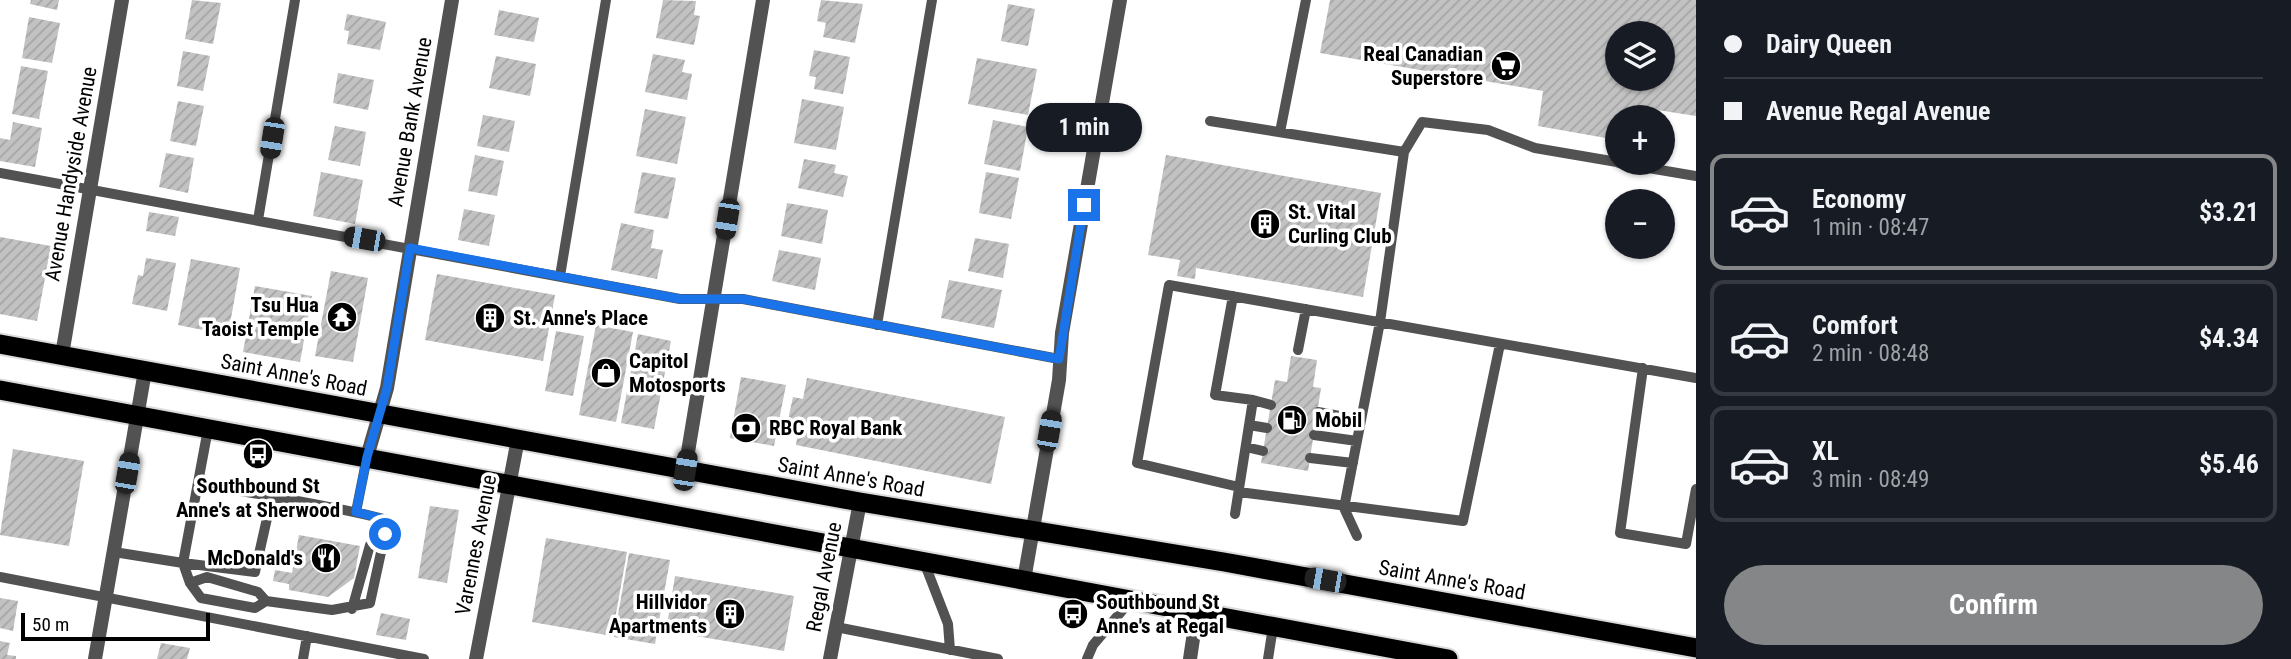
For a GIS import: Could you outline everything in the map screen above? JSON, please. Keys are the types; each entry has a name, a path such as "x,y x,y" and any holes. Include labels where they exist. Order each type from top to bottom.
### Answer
{"highway":[{"name":"Saint Anne's Road","path":"0,344 860,502 1696,648"},
{"path":"0,390 1197,612 1273,627 1374,653 1448,659"}],"street":[{"name":"Avenue Handyside Avenue","path":"62,355 122,0"},
{"name":"Avenue Bank Avenue","path":"367,457 380,414 452,0"},
{"path":"685,470 763,0"},
{"path":"1024,580 1120,0"},
{"path":"95,659 145,371"},
{"name":"Varennes Avenue","path":"476,659 518,439"},
{"name":"Regal Avenue","path":"830,659 860,502"},
{"path":"1190,659 1197,612"}],"lane":[{"path":"258,220 295,0"},
{"path":"560,276 606,0"},
{"path":"877,325 932,0"},
{"path":"1280,132 1307,0"},
{"path":"1210,121 1404,152"},
{"path":"1357,536 1344,508 1380,322 1404,152 1422,122 1488,130 1535,148 1605,161"},
{"path":"1675,172 1696,176"},
{"path":"0,173 680,299 740,299 1059,359"},
{"path":"1500,344 1463,521 1344,508 1239,490 1137,463 1169,285 1696,378"},
{"path":"1233,296 1215,395 1271,405"},
{"path":"1298,351 1306,309"},
{"path":"1643,368 1620,533 1686,544 1696,489"},
{"path":"1235,514 1253,400"},
{"path":"1318,412 1361,420"},
{"path":"1249,425 1267,428"},
{"path":"208,429 200,484 183,563 190,583 201,598 256,608 266,601"},
{"path":"1314,435 1357,441"},
{"path":"1246,447 1264,451"},
{"path":"356,512 367,457"},
{"path":"1310,458 1353,463"},
{"path":"190,583 207,578 258,592 266,601 332,610 352,609 370,544 385,534 388,520 200,484"},
{"path":"114,552 255,572 272,496"},
{"path":"924,562 948,624 950,650"},
{"path":"0,577 424,659"},
{"path":"1087,659 1093,645 1131,600"},
{"path":"836,627 998,659"},
{"path":"1268,659 1273,627"},
{"path":"303,659 307,636"}],"building":[{"path":"31,0 59,0 57,10 30,4"},
{"path":"192,0 221,3 213,44 185,39"},
{"path":"663,0 696,1 694,15 700,16 694,45 656,38"},
{"path":"821,0 863,4 855,43 823,37 826,23 817,21"},
{"name":"Real Canadian Superstore","path":"1330,0 1696,0 1696,116 1675,113 1675,105 1605,105 1605,138 1538,126 1543,91 1320,53"},
{"path":"1008,4 1035,9 1028,46 1001,41"},
{"path":"499,10 539,18 534,42 494,35"},
{"path":"347,14 386,22 380,50 347,44 349,31 344,30"},
{"path":"29,17 60,23 52,63 22,58"},
{"path":"814,50 850,57 843,94 814,89 816,77 809,76"},
{"path":"183,51 210,56 203,91 177,86"},
{"path":"653,54 685,60 682,72 692,74 687,100 645,92"},
{"path":"496,56 536,64 530,96 489,88"},
{"path":"977,58 1037,69 1028,115 968,104"},
{"path":"21,66 48,71 39,119 12,114"},
{"path":"338,73 374,80 368,110 333,103"},
{"path":"802,99 844,107 836,150 794,143"},
{"path":"178,101 204,106 196,146 170,141"},
{"path":"645,109 686,117 677,164 636,156"},
{"path":"483,115 515,121 509,152 477,146"},
{"path":"993,120 1028,127 1020,171 984,164"},
{"path":"13,122 42,128 35,167 0,161 0,138 10,140"},
{"path":"335,126 366,132 360,166 328,160"},
{"path":"166,153 194,158 188,193 159,187"},
{"path":"475,155 504,161 497,196 468,191"},
{"name":"St. Vital Curling Club","path":"1166,155 1381,193 1363,297 1196,268 1195,279 1177,276 1180,260 1148,255"},
{"path":"804,159 836,165 834,173 848,176 843,197 798,188"},
{"path":"321,172 363,180 355,224 313,216"},
{"path":"642,172 676,178 668,219 634,213"},
{"path":"986,172 1019,178 1011,219 979,213"},
{"path":"787,203 828,210 822,244 781,236"},
{"path":"464,209 495,215 489,246 458,240"},
{"path":"149,212 179,217 175,236 146,231"},
{"path":"621,223 654,230 651,248 663,250 657,279 611,270"},
{"path":"0,237 51,246 37,321 0,314"},
{"path":"975,238 1009,244 1003,278 968,271"},
{"path":"779,250 821,258 815,290 772,281"},
{"path":"146,258 176,263 167,311 132,304 138,275 143,276"},
{"path":"191,259 240,268 228,335 178,325"},
{"name":"Tsu Hua Taoist Temple","path":"331,271 368,278 353,362 315,356"},
{"name":"St. Anne's Place","path":"437,274 555,295 543,361 425,340"},
{"path":"949,280 1002,290 994,328 941,318"},
{"path":"255,286 312,296 300,362 243,352"},
{"name":"Capitol Motosports","path":"596,325 633,332 616,422 579,415"},
{"path":"556,331 584,336 573,396 545,391"},
{"path":"638,334 671,341 654,429 621,423"},
{"name":"Mobil","path":"1291,356 1317,360 1313,387 1321,388 1308,471 1261,463 1275,380 1287,382"},
{"path":"741,377 786,385 774,446 730,438"},
{"path":"807,378 1005,417 991,484 796,445 798,432 786,429 793,397 803,399"},
{"path":"13,449 84,461 69,546 0,535"},
{"path":"430,506 459,510 447,583 418,578"},
{"name":"McDonald's","path":"299,535 360,546 354,578 328,597 289,590 289,584 273,581 275,570 292,573"},
{"path":"546,538 627,552 612,636 532,622"},
{"path":"629,553 670,560 655,644 614,637"},
{"name":"Hillvidor Apartments","path":"675,576 794,596 784,651 666,631"},
{"path":"0,598 18,601 13,631 0,628"},
{"path":"381,613 410,619 406,640 376,635"},
{"path":"0,641 10,643 7,655 16,656 16,659 0,659"},
{"path":"161,643 190,648 187,659 157,659"}],"place":[{"name":"Real Canadian Superstore","path":"1506,66"},
{"name":"St. Vital Curling Club","path":"1265,224"},
{"name":"Tsu Hua Taoist Temple","path":"342,317"},
{"name":"St. Anne's Place","path":"490,318"},
{"name":"Capitol Motosports","path":"606,373"},
{"name":"Mobil","path":"1292,420"},
{"name":"RBC Royal Bank","path":"746,428"},
{"name":"Southbound St Anne's at Sherwood","path":"258,454"},
{"name":"McDonald's","path":"326,558"},
{"name":"Hillvidor Apartments","path":"730,614"},
{"name":"Southbound St Anne's at Regal","path":"1073,614"}],"route":[{"path":"385,534 388,520 356,512 367,457 387,388 410,248 680,299 743,299 1059,359 1084,205"}]}
